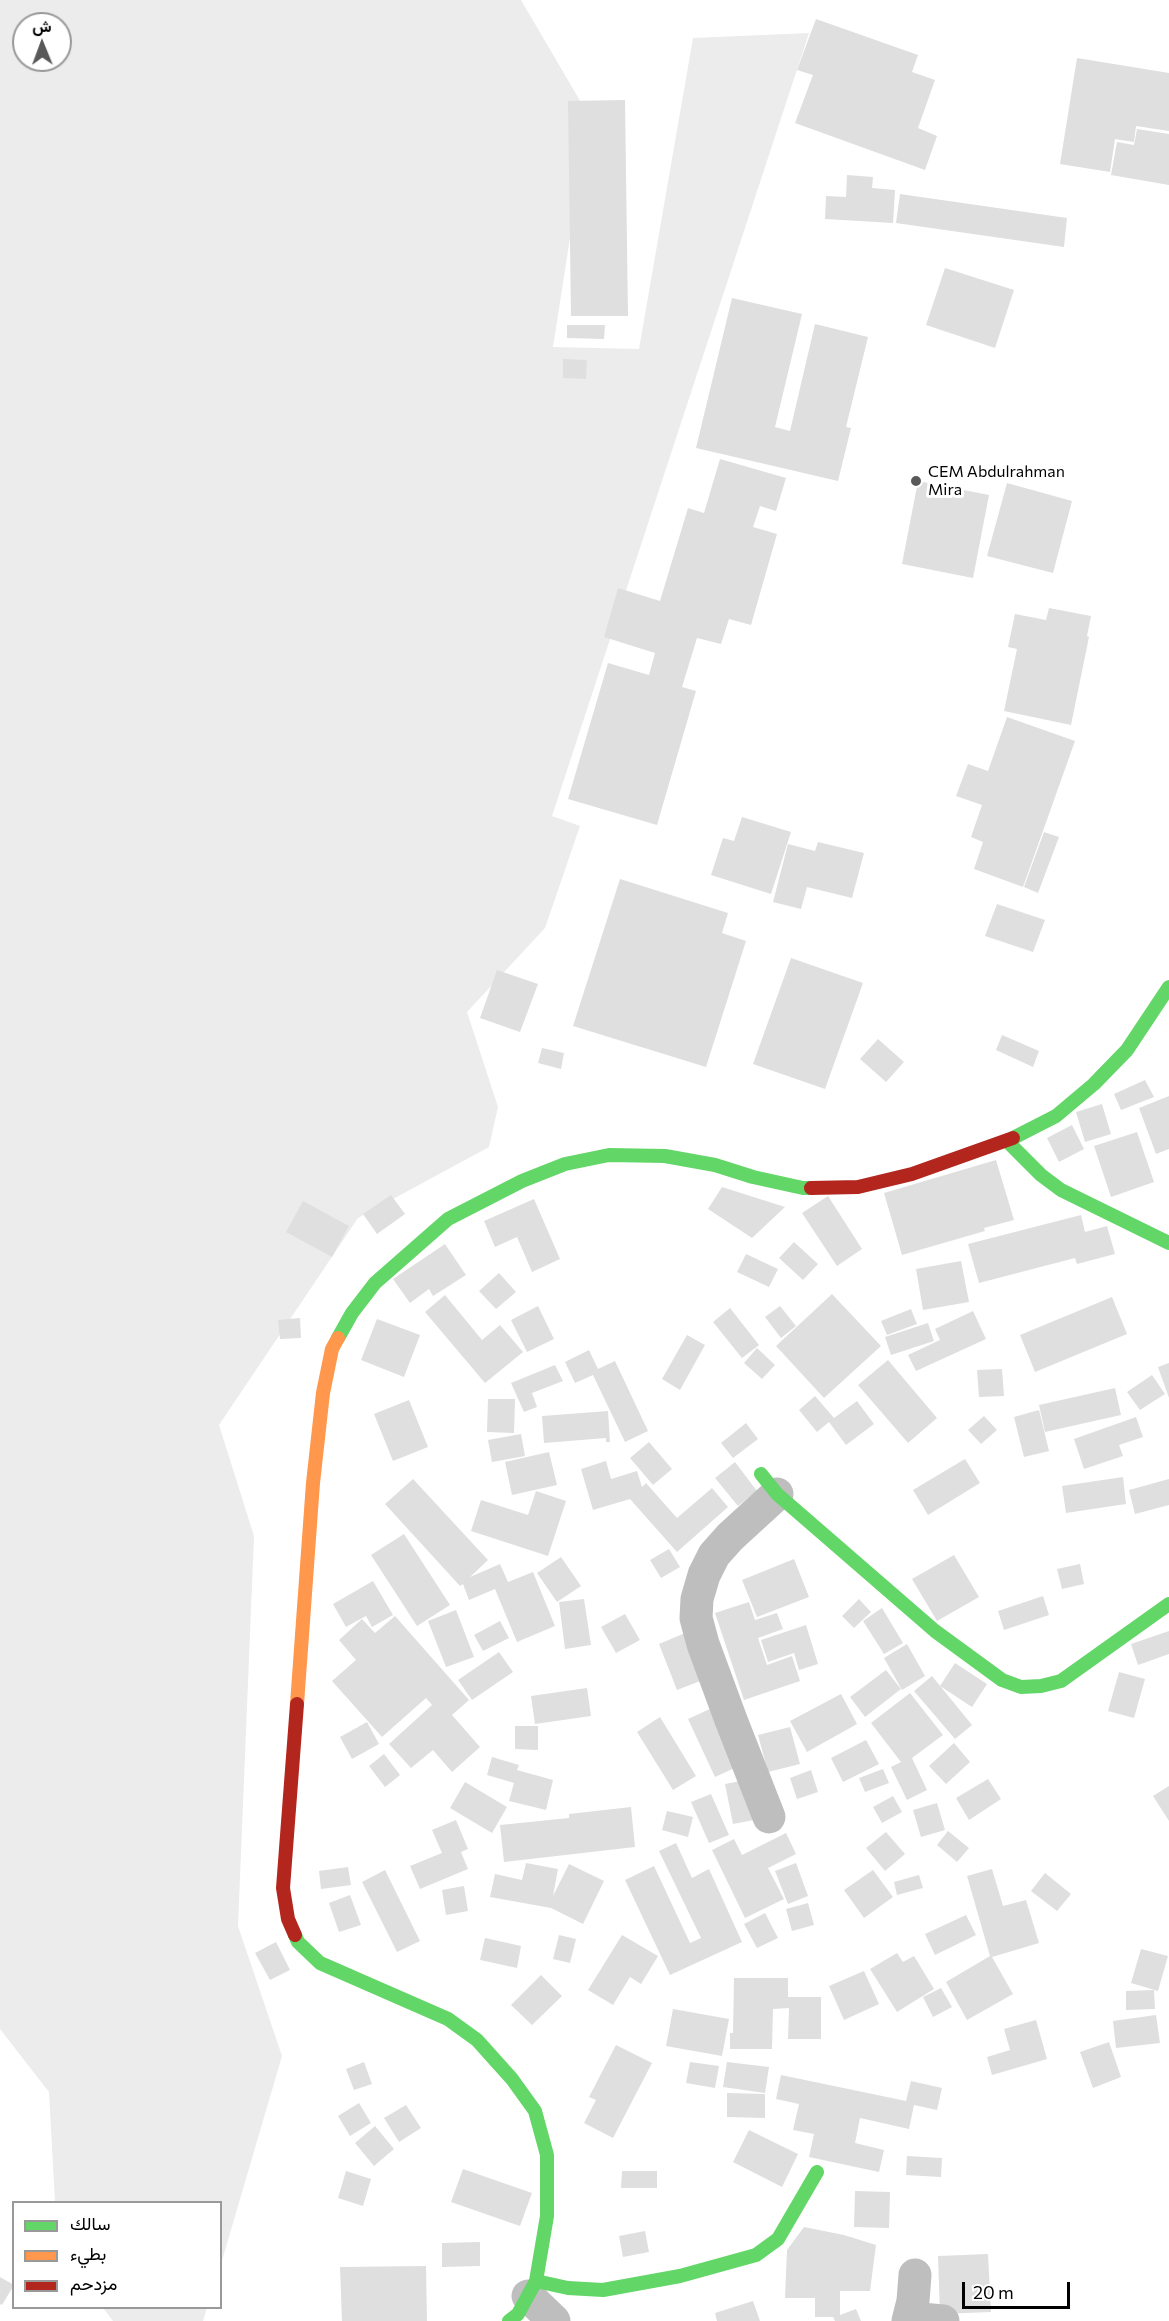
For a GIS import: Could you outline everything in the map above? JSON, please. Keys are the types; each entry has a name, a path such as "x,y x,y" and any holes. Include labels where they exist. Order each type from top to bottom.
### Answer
{"main road":[{"path":"525,2299 540,2267 547,2216 547,2155 535,2111 512,2079 477,2040 448,2019 320,1964 298,1942 288,1919 283,1888 307,1564 322,1404 332,1349 352,1312 375,1284 448,1220 522,1181 565,1164 609,1155 665,1156 715,1165 753,1177 803,1188 858,1187 912,1174 1007,1141 1056,1116 1094,1084 1127,1050 1169,987"},
{"path":"1007,1141 1041,1175 1061,1190 1169,1244"},
{"path":"769,1484 935,1631 1002,1680 1022,1687 1041,1686 1061,1681 1169,1604"},
{"path":"525,2299 568,2288 603,2290 681,2276 756,2255 778,2239 817,2172"}],"street":[{"path":"769,1484 714,1555 704,1575 697,1599 696,1618 703,1644 769,1817"},
{"path":"915,2275 909,2319 944,2321"},
{"path":"525,2299 554,2321"}],"shaded area":[{"path":"0,0 521,0 589,116 553,347 639,349 693,38 809,33 552,816 580,826 545,928 467,1012 498,1107 489,1147 358,1218 219,1425 254,1536 238,1926 282,2056 222,2261 222,2201 55,2201 49,2092 0,2029"},
{"path":"104,2309 207,2309 203,2321 113,2321"}],"building":[{"path":"816,19 918,55 912,72 935,80 918,128 937,136 925,170 795,123 813,75 797,70"},
{"path":"1077,58 1169,73 1169,131 1136,126 1134,142 1115,139 1110,172 1060,164"},
{"path":"625,100 628,316 571,316 568,101"},
{"path":"1137,129 1169,134 1169,185 1111,175 1117,142 1134,145"},
{"path":"847,175 873,177 872,188 895,190 893,223 825,219 826,196 846,197"},
{"path":"900,194 1067,218 1064,247 896,223"},
{"path":"945,268 1014,290 995,348 926,325"},
{"path":"732,298 802,314 775,427 790,431 815,324 868,337 846,427 851,428 838,481 696,448"},
{"path":"567,325 605,325 604,339 567,338"},
{"path":"563,359 587,360 586,379 563,378"},
{"path":"720,459 786,478 776,511 760,506 753,527 777,534 751,625 729,619 721,644 697,638 682,687 696,691 657,825 568,799 608,663 649,675 655,653 604,637 618,588 660,601 688,508 704,513"},
{"path":"918,481 989,495 973,578 902,564"},
{"path":"1007,483 1072,501 1053,573 987,556"},
{"path":"1049,608 1091,616 1087,636 1089,637 1071,725 1004,711 1017,649 1008,647 1015,614 1046,620"},
{"path":"1007,717 1075,741 1023,887 974,869 983,842 971,837 982,805 956,796 968,764 988,771"},
{"path":"742,817 791,832 771,894 711,875 723,838 734,841"},
{"path":"1044,832 1059,837 1038,893 1024,887"},
{"path":"818,842 864,853 852,898 807,887 801,909 773,902 788,844 815,851"},
{"path":"620,879 728,913 722,933 746,941 706,1067 573,1026"},
{"path":"997,904 1045,920 1033,952 985,936"},
{"path":"791,958 863,983 825,1089 753,1064"},
{"path":"497,970 538,984 520,1032 480,1018"},
{"path":"1002,1035 1039,1051 1033,1067 996,1050"},
{"path":"878,1039 904,1062 886,1082 860,1059"},
{"path":"542,1048 564,1053 561,1069 538,1063"},
{"path":"1145,1080 1154,1097 1121,1110 1114,1094"},
{"path":"1169,1096 1169,1149 1156,1154 1139,1108"},
{"path":"1102,1104 1111,1134 1085,1142 1076,1112"},
{"path":"1072,1125 1084,1149 1059,1162 1047,1138"},
{"path":"1137,1132 1154,1182 1111,1197 1094,1146"},
{"path":"996,1160 1014,1220 984,1228 985,1231 902,1255 884,1193"},
{"path":"722,1187 785,1207 752,1238 708,1209"},
{"path":"391,1195 405,1214 377,1234 363,1214"},
{"path":"828,1196 862,1249 837,1266 802,1213"},
{"path":"534,1199 560,1259 532,1272 517,1237 495,1247 484,1221"},
{"path":"303,1201 349,1226 332,1257 286,1232"},
{"path":"1081,1215 1085,1232 1107,1226 1115,1254 1077,1264 1075,1258 979,1283 968,1244"},
{"path":"794,1242 818,1264 803,1280 779,1258"},
{"path":"445,1244 466,1275 433,1296 429,1289 410,1303 393,1279"},
{"path":"746,1254 778,1269 769,1287 737,1272"},
{"path":"961,1261 969,1302 923,1310 916,1269"},
{"path":"499,1273 516,1292 496,1309 479,1291"},
{"path":"832,1294 881,1346 824,1398 776,1346"},
{"path":"445,1295 482,1340 500,1325 523,1352 485,1383 425,1312"},
{"path":"1112,1297 1127,1334 1035,1372 1020,1335"},
{"path":"538,1306 554,1339 527,1352 511,1320"},
{"path":"780,1306 796,1326 781,1338 765,1317"},
{"path":"730,1308 759,1345 742,1358 713,1322"},
{"path":"911,1309 917,1324 887,1335 881,1321"},
{"path":"973,1311 986,1339 916,1371 908,1355 940,1340 935,1329"},
{"path":"300,1318 301,1338 280,1339 278,1320"},
{"path":"377,1319 420,1335 404,1377 361,1360"},
{"path":"928,1323 934,1341 891,1355 885,1337"},
{"path":"687,1335 705,1345 680,1390 662,1379"},
{"path":"757,1348 775,1365 762,1379 744,1363"},
{"path":"589,1350 598,1369 615,1361 648,1431 625,1442 593,1375 575,1383 565,1362"},
{"path":"888,1360 937,1418 908,1443 858,1385"},
{"path":"1169,1363 1169,1398 1158,1367"},
{"path":"555,1365 563,1381 532,1393 537,1407 524,1412 511,1383"},
{"path":"1002,1369 1004,1396 979,1397 977,1370"},
{"path":"1152,1375 1165,1394 1140,1410 1127,1392"},
{"path":"1115,1388 1121,1415 1045,1432 1039,1405"},
{"path":"815,1396 834,1418 857,1401 874,1424 846,1445 829,1422 817,1432 799,1410"},
{"path":"488,1399 515,1399 514,1433 487,1432"},
{"path":"409,1400 428,1447 393,1461 374,1414"},
{"path":"1039,1410 1049,1451 1024,1457 1014,1417"},
{"path":"608,1411 610,1442 606,1442 606,1438 544,1443 542,1416"},
{"path":"984,1416 997,1430 981,1444 968,1430"},
{"path":"1136,1417 1143,1437 1119,1445 1123,1456 1084,1469 1074,1439"},
{"path":"746,1423 758,1439 733,1458 721,1443"},
{"path":"521,1434 525,1456 492,1462 488,1440"},
{"path":"649,1442 672,1469 653,1485 630,1458"},
{"path":"549,1452 557,1485 512,1495 505,1462"},
{"path":"965,1459 980,1483 928,1515 913,1490"},
{"path":"606,1461 611,1479 637,1471 642,1487 646,1483 677,1518 712,1488 728,1507 677,1552 630,1499 593,1510 581,1469"},
{"path":"735,1462 757,1491 738,1506 715,1478"},
{"path":"1123,1477 1126,1504 1066,1513 1062,1486"},
{"path":"413,1479 488,1560 470,1577 500,1564 508,1582 533,1572 555,1626 517,1642 495,1589 469,1600 463,1584 460,1586 385,1504"},
{"path":"1169,1479 1169,1505 1135,1514 1129,1490"},
{"path":"536,1491 566,1501 548,1556 471,1531 481,1500 528,1515"},
{"path":"404,1534 450,1605 417,1626 371,1555"},
{"path":"669,1549 680,1567 661,1578 650,1560"},
{"path":"954,1555 979,1597 937,1621 912,1579"},
{"path":"561,1557 581,1586 557,1602 537,1573"},
{"path":"794,1559 809,1597 757,1617 742,1580"},
{"path":"1080,1564 1084,1584 1062,1589 1057,1569"},
{"path":"373,1581 393,1615 372,1627 366,1616 346,1627 333,1604"},
{"path":"1043,1596 1049,1615 1004,1630 998,1611"},
{"path":"584,1599 591,1645 565,1649 559,1602"},
{"path":"859,1599 871,1612 854,1628 842,1616"},
{"path":"749,1602 755,1620 777,1613 783,1629 758,1638 767,1665 792,1656 800,1681 744,1700 715,1613"},
{"path":"882,1608 903,1643 884,1654 863,1621"},
{"path":"456,1610 474,1657 446,1667 428,1621"},
{"path":"625,1614 640,1640 616,1653 601,1627"},
{"path":"395,1616 469,1700 452,1715 480,1747 452,1772 433,1750 411,1768 389,1744 432,1705 426,1698 382,1737 332,1681 356,1660 339,1640 362,1619 375,1633"},
{"path":"500,1621 509,1638 483,1651 474,1635"},
{"path":"806,1625 818,1664 799,1670 794,1653 768,1662 761,1640"},
{"path":"1169,1631 1169,1654 1138,1665 1131,1644"},
{"path":"685,1633 703,1680 677,1690 659,1644"},
{"path":"907,1644 925,1676 902,1690 884,1658"},
{"path":"499,1652 513,1672 472,1700 458,1680"},
{"path":"955,1663 987,1684 972,1707 940,1686"},
{"path":"886,1670 901,1689 865,1717 850,1697"},
{"path":"1119,1672 1145,1679 1134,1718 1108,1711"},
{"path":"932,1676 972,1725 955,1739 914,1691"},
{"path":"587,1688 591,1716 535,1724 531,1696"},
{"path":"910,1693 943,1735 912,1758 927,1790 907,1800 891,1767 901,1762 871,1723"},
{"path":"841,1694 857,1724 807,1752 790,1721"},
{"path":"712,1708 739,1766 715,1777 688,1719"},
{"path":"660,1717 696,1776 673,1790 637,1732"},
{"path":"367,1722 379,1744 352,1759 340,1737"},
{"path":"515,1726 538,1726 538,1750 515,1749"},
{"path":"790,1727 800,1764 768,1772 758,1735"},
{"path":"866,1740 879,1764 843,1782 831,1758"},
{"path":"954,1743 970,1762 946,1784 929,1766"},
{"path":"384,1754 400,1775 385,1787 369,1766"},
{"path":"492,1757 519,1765 517,1770 553,1780 546,1810 509,1801 514,1783 487,1775"},
{"path":"883,1769 889,1783 865,1792 859,1778"},
{"path":"811,1770 818,1792 797,1799 790,1778"},
{"path":"988,1779 1001,1799 969,1820 956,1798"},
{"path":"746,1780 754,1820 733,1824 725,1784"},
{"path":"465,1782 507,1807 492,1833 450,1808"},
{"path":"1169,1786 1169,1821 1153,1796"},
{"path":"711,1794 729,1835 709,1843 691,1802"},
{"path":"893,1796 902,1812 882,1823 873,1807"},
{"path":"937,1803 945,1830 921,1837 913,1810"},
{"path":"631,1807 635,1847 504,1862 500,1825 569,1818 569,1814"},
{"path":"667,1811 693,1817 688,1837 662,1830"},
{"path":"456,1820 468,1849 461,1852 468,1869 420,1889 410,1866 442,1853 432,1830"},
{"path":"948,1831 969,1848 957,1862 937,1845"},
{"path":"886,1832 905,1854 885,1871 866,1848"},
{"path":"786,1833 796,1854 768,1868 784,1899 745,1918 712,1850 734,1839 742,1855"},
{"path":"676,1843 692,1878 709,1869 742,1942 670,1975 625,1880 654,1866 690,1943 701,1938 659,1851"},
{"path":"526,1863 558,1869 553,1896 569,1864 604,1881 583,1924 551,1908 490,1897 495,1874 522,1880"},
{"path":"796,1863 808,1896 788,1904 775,1871"},
{"path":"348,1867 351,1885 321,1889 319,1871"},
{"path":"992,1869 1003,1906 1026,1900 1039,1943 992,1957 1013,1994 967,2020 946,1982 990,1956 967,1876"},
{"path":"385,1870 420,1941 397,1952 362,1882"},
{"path":"873,1870 893,1897 864,1918 844,1890"},
{"path":"1045,1873 1071,1894 1057,1911 1031,1891"},
{"path":"919,1875 923,1888 897,1895 894,1882"},
{"path":"464,1886 468,1911 446,1915 442,1890"},
{"path":"350,1895 361,1925 339,1932 329,1903"},
{"path":"808,1903 814,1925 792,1931 786,1909"},
{"path":"765,1913 778,1938 757,1948 744,1924"},
{"path":"966,1915 976,1935 935,1955 925,1934"},
{"path":"559,1935 576,1939 570,1963 553,1959"},
{"path":"622,1935 658,1956 641,1984 630,1977 613,2005 588,1990"},
{"path":"485,1938 521,1946 517,1968 480,1960"},
{"path":"276,1942 290,1970 270,1980 255,1953"},
{"path":"1141,1949 1168,1956 1158,1991 1131,1983"},
{"path":"897,1953 903,1962 914,1956 934,1989 897,2012 870,1969"},
{"path":"864,1971 879,2004 844,2020 829,1986"},
{"path":"541,1975 562,1996 532,2025 511,2005"},
{"path":"734,1978 788,1978 788,1997 821,1997 821,2039 788,2039 789,2008 773,2009 772,2049 730,2049 730,2033 733,2033"},
{"path":"941,1988 952,2007 933,2017 923,1997"},
{"path":"1154,1990 1155,2009 1126,2010 1126,1991"},
{"path":"673,2009 729,2019 722,2056 666,2046"},
{"path":"1156,2015 1160,2043 1116,2048 1113,2021"},
{"path":"1036,2020 1047,2059 992,2075 987,2057 1010,2050 1004,2029"},
{"path":"1109,2042 1121,2077 1093,2088 1080,2052"},
{"path":"616,2045 652,2063 613,2138 584,2123 596,2100 589,2097"},
{"path":"364,2062 372,2084 354,2090 346,2069"},
{"path":"690,2062 719,2066 715,2088 686,2083"},
{"path":"727,2062 769,2067 765,2093 723,2087"},
{"path":"781,2075 906,2101 911,2081 942,2088 937,2110 914,2105 909,2129 860,2118 855,2143 884,2150 879,2172 809,2157 814,2134 793,2130 799,2104 776,2099"},
{"path":"727,2093 765,2094 765,2118 727,2117"},
{"path":"359,2103 371,2123 350,2136 338,2116"},
{"path":"406,2105 421,2128 399,2142 384,2118"},
{"path":"375,2126 394,2149 374,2166 355,2143"},
{"path":"749,2130 798,2154 782,2187 733,2162"},
{"path":"907,2156 942,2158 941,2177 906,2175"},
{"path":"463,2169 532,2193 520,2226 451,2202"},
{"path":"346,2171 371,2179 363,2206 338,2198"},
{"path":"622,2171 657,2171 657,2188 621,2188"},
{"path":"855,2191 890,2192 889,2228 854,2227"},
{"path":"804,2227 844,2235 876,2245 870,2291 840,2291 840,2315 856,2309 861,2321 835,2321 833,2317 815,2317 815,2298 785,2298 787,2250"},
{"path":"645,2231 649,2252 623,2257 619,2236"},
{"path":"480,2242 480,2266 442,2267 442,2243"},
{"path":"988,2254 991,2312 940,2314 938,2256"},
{"path":"426,2266 427,2321 342,2321 340,2267"},
{"path":"0,2277 12,2284 12,2288 2,2305 0,2304"},
{"path":"753,2301 760,2321 717,2321 715,2313"}],"traffic: fast":[{"path":"1013,1138 1056,1116 1094,1084 1127,1050 1169,987"},
{"path":"1007,1141 1041,1175 1061,1190 1169,1243"},
{"path":"338,1338 352,1313 375,1283 448,1219 522,1181 565,1164 609,1155 665,1156 715,1165 753,1177 811,1188"},
{"path":"761,1474 777,1494 935,1631 1002,1680 1021,1687 1041,1686 1061,1681 1169,1604"},
{"path":"295,1935 298,1942 320,1963 448,2019 477,2040 512,2079 535,2111 547,2155 547,2216 536,2281 518,2314 509,2321"},
{"path":"536,2281 568,2288 603,2290 680,2276 756,2255 778,2239 817,2172"}],"traffic: slow":[{"path":"297,1704 313,1483 323,1393 332,1349 338,1338"}],"traffic: jam":[{"path":"811,1188 858,1187 912,1174 1013,1138"},
{"path":"295,1935 288,1919 283,1888 297,1704"}],"place":[{"name":"CEM Abdulrahman Mira","path":"916,481"}]}
